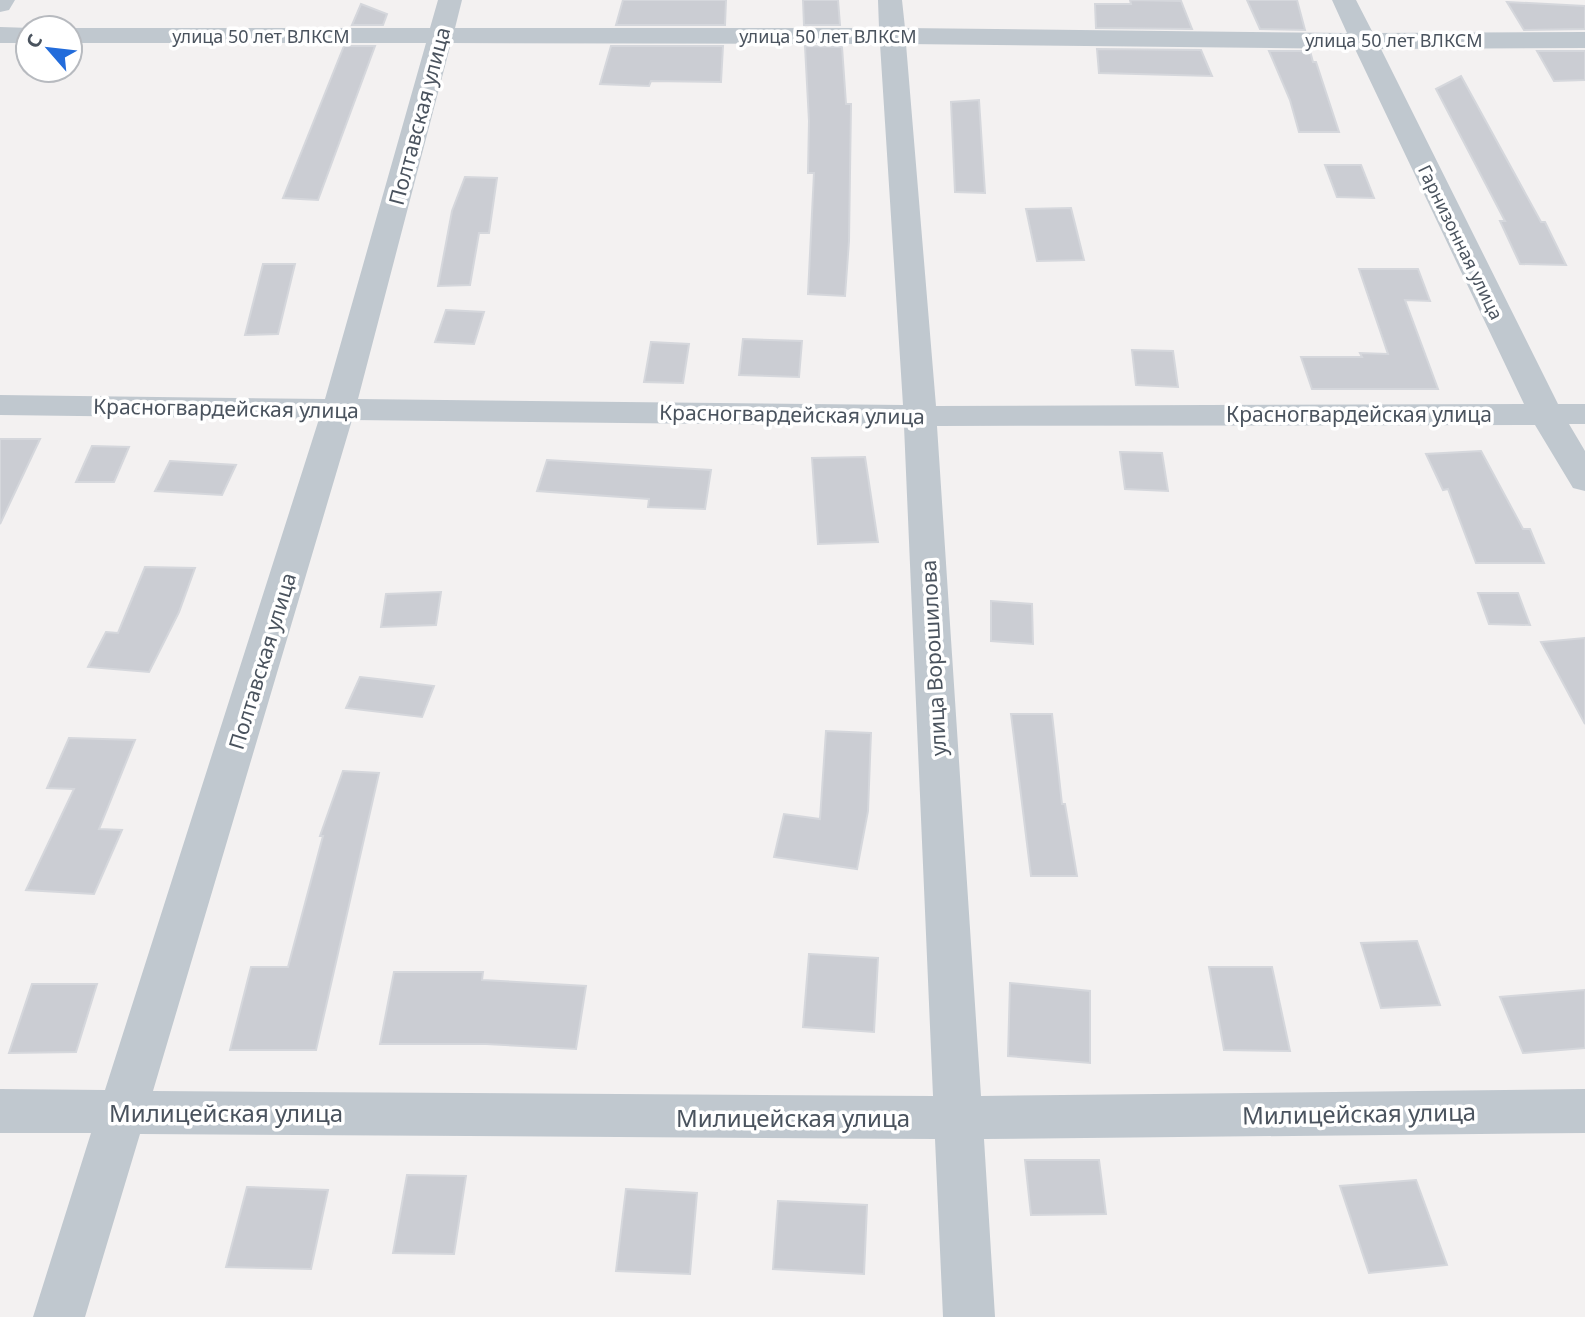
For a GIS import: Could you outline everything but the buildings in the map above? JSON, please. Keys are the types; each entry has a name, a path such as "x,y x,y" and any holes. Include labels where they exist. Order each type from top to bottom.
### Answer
{"street":[{"path":"0,5 3,0"},
{"name":"Полтавская улица","path":"59,1317 339,409 450,0"},
{"name":"Гарнизонная улица","path":"1344,0 1546,414 1585,480"},
{"name":"улица 50 лет ВЛКСМ","path":"84,35 442,37 892,18 1363,41 1585,40"},
{"name":"улица Ворошилова","path":"892,18 920,416 969,1317"},
{"name":"Красногвардейская улица","path":"0,405 920,416 1585,414"},
{"name":"Милицейская улица","path":"0,1111 958,1118 1585,1111"}]}
